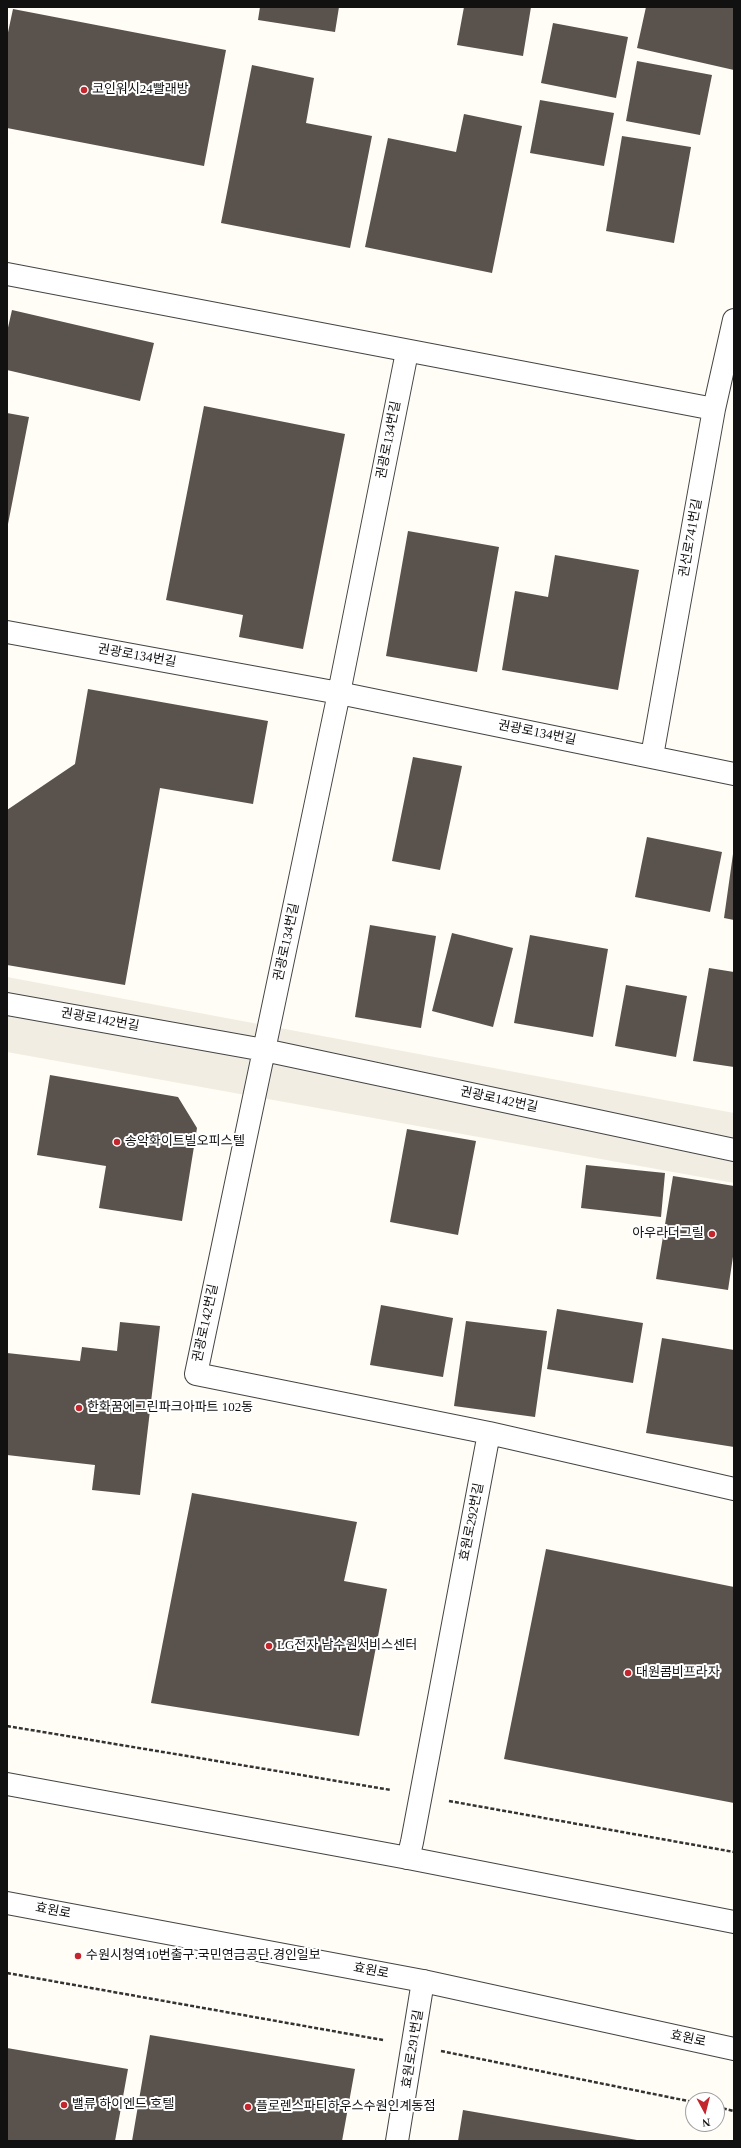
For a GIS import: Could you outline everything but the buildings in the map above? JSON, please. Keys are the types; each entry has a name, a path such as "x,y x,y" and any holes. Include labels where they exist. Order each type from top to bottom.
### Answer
{"street":[{"path":"7,274 407,352 714,409"},
{"name":"권선로741번길","path":"652,756 714,409 734,320"},
{"name":"권광로134번길","path":"264,1050 339,693 407,352"},
{"name":"권광로134번길","path":"7,632 339,693 734,774"},
{"name":"권광로142번길","path":"7,1004 264,1050 734,1150"},
{"name":"권광로142번길","path":"264,1050 196,1374 489,1433"},
{"path":"489,1433 734,1489"},
{"name":"효원로292번길","path":"408,1858 489,1433"},
{"path":"7,1784 408,1858 734,1922"},
{"name":"효원로","path":"7,1902 423,1981 734,2049"},
{"name":"효원로291번길","path":"397,2141 414,2046 423,1981"}],"path":[{"path":"7,1726 421,1795 734,1852"},
{"path":"7,1973 414,2046 685,2100"}],"shaded area":[{"path":"7,977 734,1113 734,1183 7,1052"}],"place":[{"name":"코인워시24빨래방","path":"84,90"},
{"name":"송악화이트빌오피스텔","path":"117,1142"},
{"name":"아우라더그릴","path":"712,1234"},
{"name":"한화꿈에그린파크아파트 102동","path":"79,1408"},
{"name":"LG전자 남수원서비스센터","path":"269,1646"},
{"name":"대원콤비프라자","path":"628,1673"},
{"name":"수원시청역10번출구.국민연금공단.경인일보","path":"78,1956"},
{"name":"밸류 하이엔드 호텔","path":"64,2105"},
{"name":"플로렌스파티하우스수원인계동점","path":"248,2107"}]}
